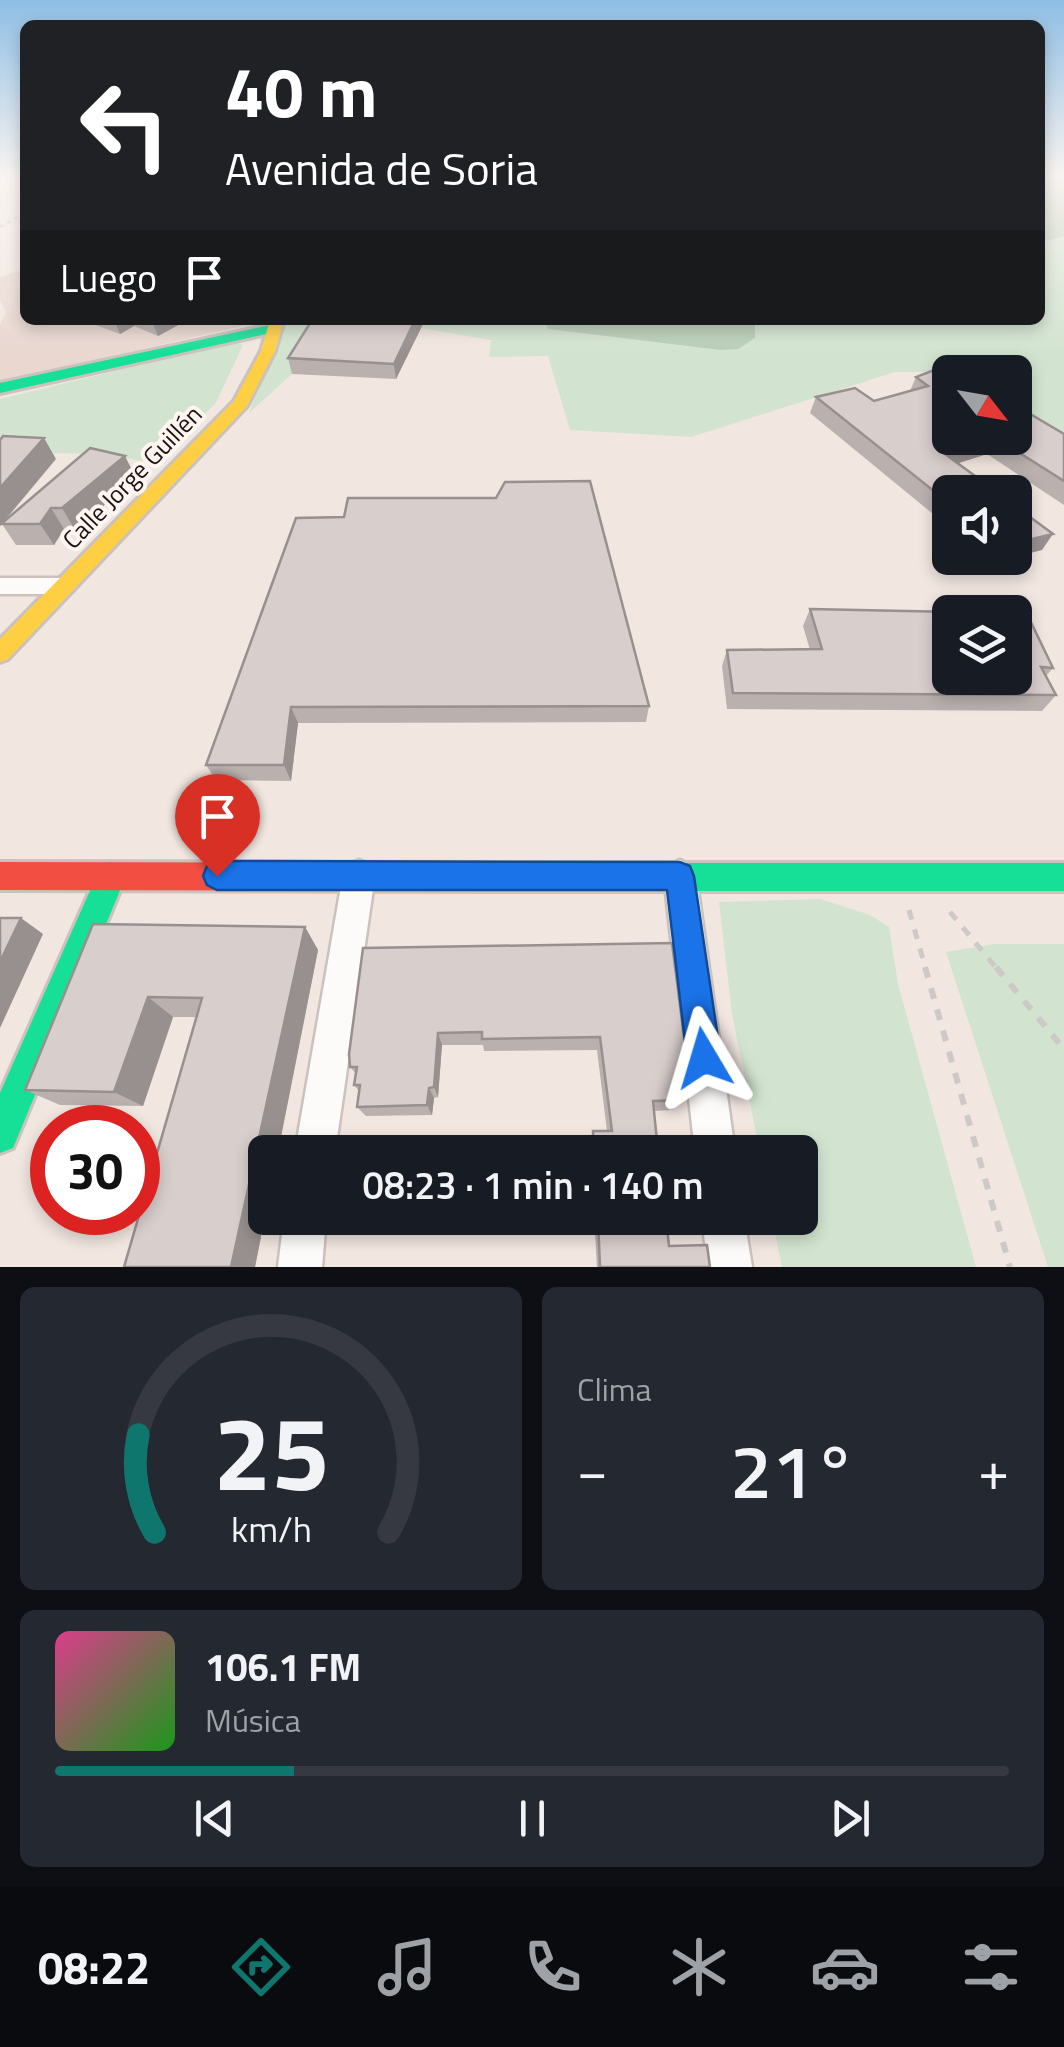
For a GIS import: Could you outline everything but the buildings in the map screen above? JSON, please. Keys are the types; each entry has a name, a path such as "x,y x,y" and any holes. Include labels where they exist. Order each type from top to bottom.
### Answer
{"street":[{"path":"0,388 272,325"},
{"name":"Calle Jorge Guillén","path":"0,654 241,402 268,351 276,325"},
{"path":"0,586 65,586"},
{"path":"0,876 1064,878"},
{"path":"0,1135 111,876"},
{"path":"318,1135 359,876"},
{"path":"680,876 713,1135"},
{"path":"300,1267 303,1235"},
{"path":"726,1235 730,1267"}],"path":[{"path":"911,876 1064,1049"},
{"path":"911,876 1010,1267"}],"shaded area":[{"path":"20,271 20,325 243,325 0,382 0,325 6,312 0,300 0,277"}],"green space":[{"path":"1045,235 1064,237 1045,241"},
{"path":"1064,237 1064,447 1032,429 1032,355 932,355 932,372 895,372 691,437 570,430 548,356 489,357 491,340 403,325 546,325 548,329 720,350 754,339 755,325 1045,325 1045,241"},
{"path":"282,325 321,325 292,374 249,413"},
{"path":"546,325 755,325 755,338 738,349 720,350 548,329"},
{"path":"234,342 243,345 215,404 154,463 100,454 0,452 0,399"},
{"path":"820,899 870,915 889,927 898,984 976,1267 782,1267 775,1235 818,1235 818,1135 757,1135 732,1014 719,902"},
{"path":"995,944 1064,944 1064,1267 1048,1267 946,952"}],"traffic: fast":[{"path":"0,388 275,328"},
{"path":"0,1135 111,876"},
{"path":"540,877 1064,877"}],"traffic: slow":[{"path":"0,653 241,403 268,351 276,325"}],"traffic: jam":[{"path":"0,876 540,877"}],"route":[{"path":"217,876 680,876 704,1058"}]}
